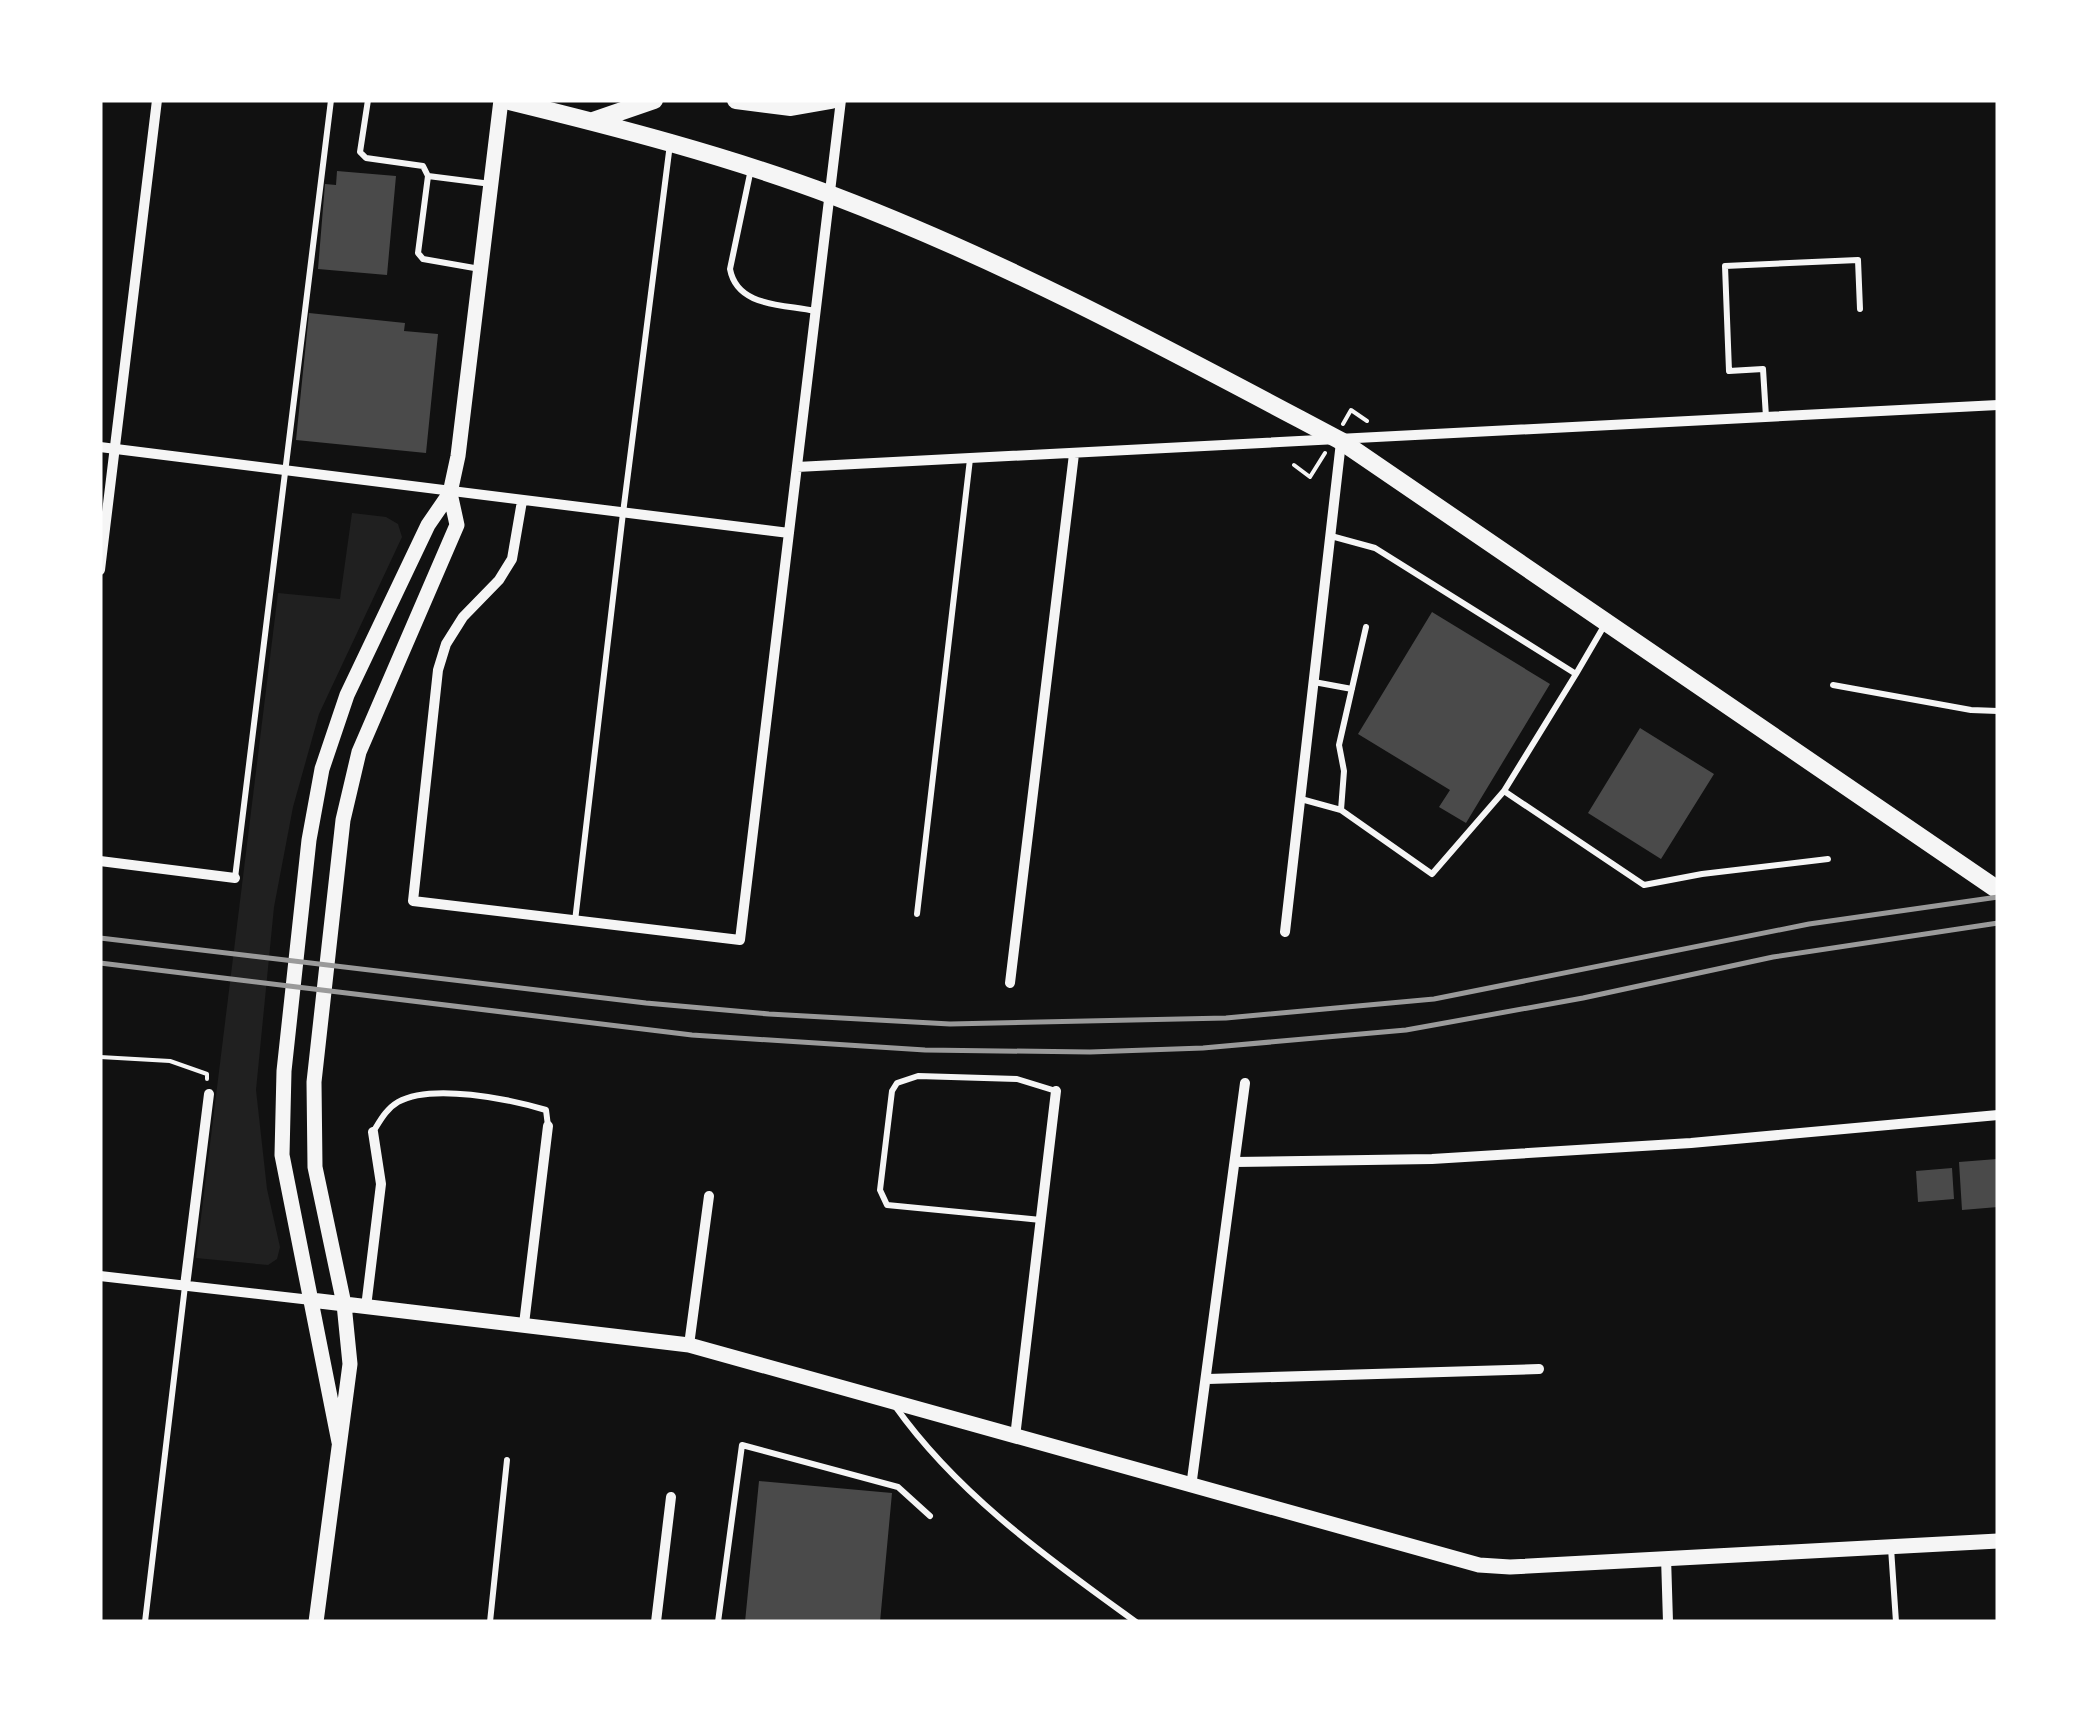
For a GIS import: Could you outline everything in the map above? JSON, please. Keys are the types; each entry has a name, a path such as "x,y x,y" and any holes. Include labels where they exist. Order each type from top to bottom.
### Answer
{"main road":[{"path":"503,100 670,143 830,194 915,228 1037,284 1341,441 1998,890"},
{"path":"592,121 654,100"},
{"path":"736,100 791,107 831,100"}],"street":[{"path":"100,570 157,100"},
{"path":"339,1442 282,1155 284,1071 310,840 322,769 347,695 428,525 450,493 503,100"},
{"path":"522,500 512,559 446,644 438,670 413,902 740,940 841,100"},
{"path":"797,467 1998,405"},
{"path":"1286,932 1341,441"},
{"path":"100,447 790,533"},
{"path":"1010,983 1074,454"},
{"path":"316,1622 350,1364 344,1304 315,1168 314,1082 344,820 359,752 457,524 450,493"},
{"path":"100,861 235,878"},
{"path":"1192,1487 1244,1083"},
{"path":"1014,1437 1056,1090"},
{"path":"186,1286 208,1094"},
{"path":"1235,1162 1432,1159 1691,1142 1998,1114"},
{"path":"524,1324 548,1126"},
{"path":"366,1306 381,1184 372,1132"},
{"path":"689,1344 709,1196"},
{"path":"100,1276 689,1344 1480,1565 1510,1567 1998,1541"},
{"path":"1208,1379 1539,1369"},
{"path":"656,1622 671,1497"},
{"path":"1666,1556 1668,1622"}],"lane":[{"path":"235,878 331,100"},
{"path":"368,100 360,152 366,158 423,166 428,176 418,253 423,259 481,269"},
{"path":"576,920 622,513 670,143"},
{"path":"751,169 730,269 732,280 738,291 750,298 816,311"},
{"path":"428,176 491,184"},
{"path":"1766,418 1763,369 1729,371 1725,266 1858,260 1860,309"},
{"path":"917,914 970,459"},
{"path":"1330,536 1374,548 1576,674"},
{"path":"1301,799 1341,810 1432,874 1504,791 1606,622"},
{"path":"1341,810 1344,771 1339,745 1366,628"},
{"path":"1314,682 1352,689"},
{"path":"1833,685 1971,710 1998,711"},
{"path":"1504,791 1644,885 1828,859"},
{"path":"1040,1220 887,1205 880,1190 884,1152 892,1092 905,1079 1017,1078 1056,1090"},
{"path":"372,1132 387,1110 419,1095 530,1105 546,1110 548,1126"},
{"path":"145,1622 186,1286"},
{"path":"891,1400 922,1444 978,1500 1136,1622"},
{"path":"718,1622 742,1445 898,1487 930,1516"},
{"path":"490,1622 507,1460"},
{"path":"1891,1546 1896,1622"}],"path":[{"path":"1352,410 1367,421"},
{"path":"1294,465 1310,477"},
{"path":"100,1057 145,1057 187,1064 207,1074 208,1094"}],"shaded area":[{"path":"352,513 386,517 398,524 402,537 319,714 293,807 274,907 256,1090 267,1189 280,1247 277,1259 268,1265 196,1258 278,593 340,599"}],"building":[{"path":"337,171 396,176 387,275 318,269 325,184 336,185"},
{"path":"309,313 405,323 404,331 438,334 426,453 296,440"},
{"path":"1432,612 1550,684 1466,823 1439,807 1450,790 1358,734"},
{"path":"1640,728 1714,774 1661,859 1588,813"},
{"path":"1997,1159 1998,1207 1962,1210 1959,1162"},
{"path":"1952,1168 1954,1199 1918,1202 1916,1171"},
{"path":"759,1481 892,1493 880,1622 745,1622"}],"railway":[{"path":"100,938 646,1003 950,1024 1226,1018 1434,999 1809,924 1998,897"},
{"path":"100,963 692,1035 925,1050 1090,1052 1203,1048 1406,1030 1583,998 1773,957 1998,923"}]}
